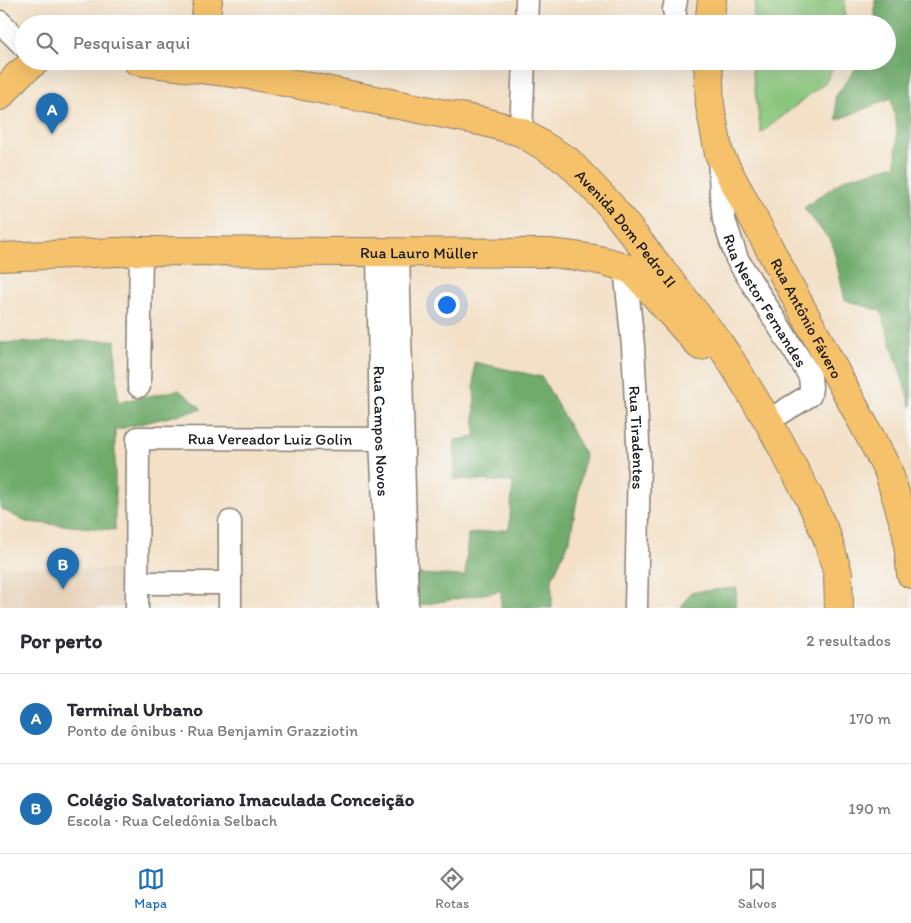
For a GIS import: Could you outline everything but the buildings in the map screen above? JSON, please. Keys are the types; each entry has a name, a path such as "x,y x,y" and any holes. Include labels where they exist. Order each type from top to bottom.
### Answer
{"main road":[{"path":"710,15 712,0"},
{"path":"0,96 24,70"},
{"name":"Avenida Dom Pedro II","path":"251,70 485,122 521,132 568,161 610,206 716,338 768,421 810,499 827,537 838,574 840,608"},
{"name":"Rua Antônio Fávero","path":"706,70 719,154 888,470 907,533 911,574"},
{"name":"Rua Lauro Müller","path":"0,258 140,251 550,253 592,258 633,271 768,421"}],"street":[{"path":"526,15 527,0"},
{"path":"675,15 676,0"},
{"path":"0,22 15,37"},
{"path":"521,132 524,70"},
{"name":"Rua Nestor Fernandes","path":"719,154 724,220 737,259 810,376 810,395 768,421"},
{"path":"139,386 140,251"},
{"name":"Rua Campos Novos","path":"388,252 392,439 389,608"},
{"name":"Rua Tiradentes","path":"625,267 633,346 639,461 636,608"},
{"name":"Rua Vereador Luiz Golin","path":"138,583 138,438 392,439"},
{"name":"Rua Campos Novos","path":"392,439 407,608"},
{"path":"230,522 230,608"},
{"path":"138,608 138,583 230,583"}],"shaded area":[{"path":"0,566 127,570 125,608 0,608"}],"green space":[{"path":"756,0 845,0 844,15 754,15"},
{"path":"875,0 911,0 911,407 881,311 845,300 832,243 804,208 844,179 896,165 897,128 891,98 837,120 835,97 854,70 896,70 896,15 875,15"},
{"path":"752,70 832,70 826,82 761,133"},
{"path":"115,340 118,402 179,390 202,409 115,430 115,530 26,522 0,508 0,343"},
{"path":"474,362 542,377 585,455 570,539 552,579 552,608 501,608 501,591 416,606 417,574 465,576 468,534 509,529 513,482 454,479 455,440 475,437"},
{"path":"737,588 735,608 681,608 691,592"}],"place":[{"name":"Terminal Urbano","path":"52,134"},
{"name":"Colégio Salvatoriano Imaculada Conceição","path":"63,589"}]}
